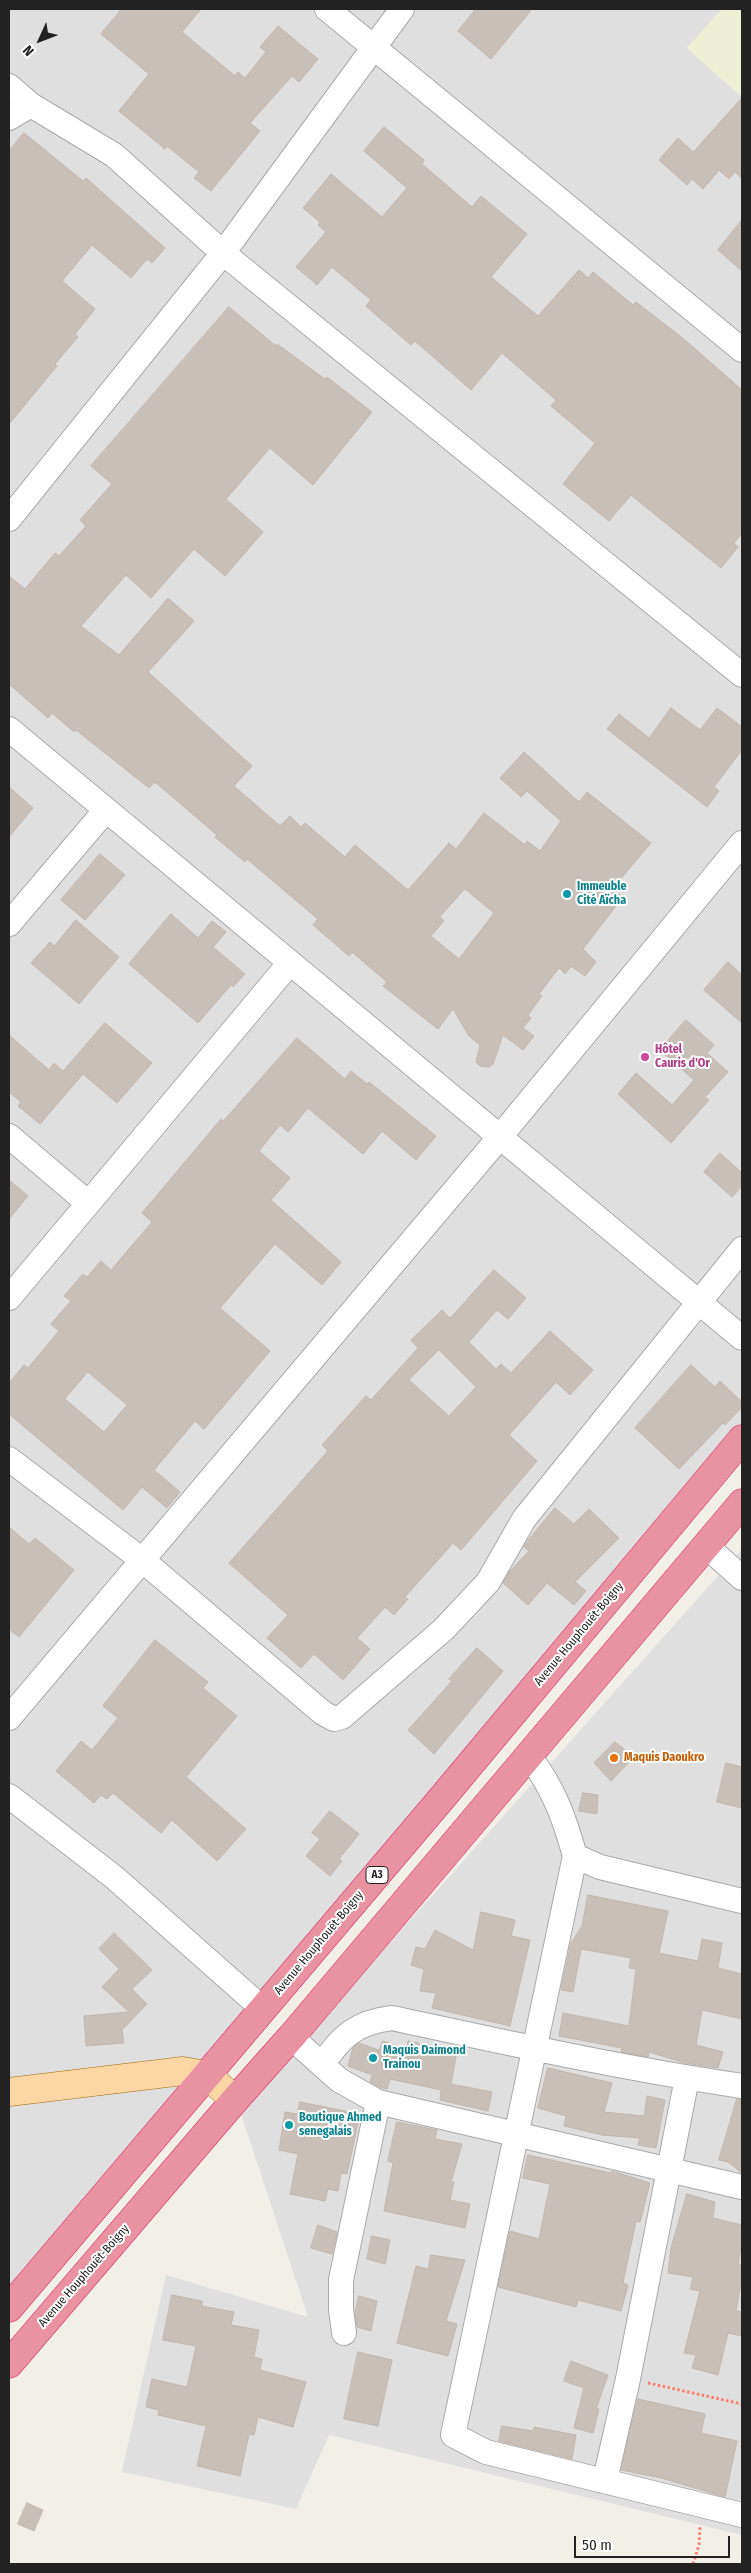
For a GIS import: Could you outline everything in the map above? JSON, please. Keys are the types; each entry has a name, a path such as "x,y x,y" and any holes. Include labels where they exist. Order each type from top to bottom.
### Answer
{"highway":[{"name":"Avenue Houphouët-Boigny","path":"9,2308 742,1439"},
{"name":"Avenue Houphouët-Boigny","path":"9,2364 291,2037 742,1503"}],"main road":[{"path":"9,2092 183,2071 207,2075 235,2100"}],"street":[{"path":"327,9 742,350"},
{"path":"9,520 223,253 402,9"},
{"path":"9,86 31,105 114,155 223,253 742,675"},
{"path":"9,118 31,105"},
{"path":"9,729 104,811 742,1338"},
{"path":"9,924 104,811"},
{"path":"9,1718 141,1558 499,1138 742,843"},
{"path":"9,1298 289,964"},
{"path":"9,1136 88,1203"},
{"path":"9,1459 141,1558 328,1718 342,1717 444,1629 488,1582 524,1519 742,1249"},
{"path":"706,1545 742,1578"},
{"path":"529,1756 547,1780 557,1800 575,1856 453,2434 486,2452 742,2515"},
{"path":"9,1796 115,1878 262,2009"},
{"path":"575,1856 600,1866 742,1901"},
{"path":"322,2065 333,2048 350,2031 373,2020 392,2018 534,2049 688,2078 742,2086"},
{"path":"291,2037 355,2091 378,2102 742,2187"},
{"path":"605,2480 628,2379 688,2078"},
{"path":"344,2333 341,2309 341,2280 378,2102"}],"path":[{"path":"628,2379 742,2404"},
{"path":"693,2564 699,2545 701,2504"}],"shaded area":[{"path":"9,9 722,9 687,48 742,97 742,1460 9,2320"},
{"path":"742,1549 742,2535 329,2435 296,2509 122,2472 166,2275 308,2317 240,2111"}],"green space":[{"path":"722,9 742,9 742,97 687,48"}],"building":[{"path":"122,9 201,9 182,32 235,76 238,72 245,78 266,52 260,47 278,26 318,59 299,82 292,76 250,123 260,131 211,191 194,178 199,172 167,146 165,149 119,111 149,74 101,34"},
{"path":"476,9 532,9 491,59 458,31"},
{"path":"742,98 742,179 735,172 729,179 719,170 703,189 692,179 687,185 659,160 678,138 693,152"},
{"path":"384,127 424,160 422,164 472,207 481,196 527,234 491,277 538,316 579,270 588,278 593,272 633,305 636,302 685,340 742,390 742,533 734,543 738,547 721,568 631,495 609,521 563,484 595,443 551,406 556,400 502,353 471,390 415,341 411,345 376,315 366,306 371,300 332,267 317,285 296,267 326,232 318,225 320,222 303,208 331,174 382,217 407,188 364,151"},
{"path":"24,133 83,181 86,178 165,248 152,263 147,259 131,278 92,245 62,281 95,309 75,334 78,337 55,364 57,366 9,424 9,151"},
{"path":"742,220 742,271 718,250"},
{"path":"229,307 276,346 277,344 325,379 327,377 372,412 313,485 270,448 226,499 263,532 225,576 194,549 151,598 126,575 81,626 119,655 168,598 194,621 148,672 252,766 234,786 280,826 290,816 301,827 305,823 345,857 355,845 408,890 449,843 456,849 484,813 525,845 527,841 540,851 561,821 527,791 521,797 500,778 524,752 579,802 587,792 651,843 612,889 623,897 583,949 596,962 585,976 571,966 565,974 559,968 539,994 542,996 528,1015 531,1018 523,1028 534,1036 523,1050 503,1035 493,1064 489,1067 480,1066 476,1062 480,1045 469,1036 453,1009 438,1029 383,986 387,982 352,952 349,956 313,925 318,919 247,859 245,862 215,837 217,835 155,782 149,788 76,730 74,732 52,713 48,718 9,684 9,576 25,589 55,553 59,556 86,526 80,520 112,484 91,466","holes":["465,889 494,913 459,959 431,936 444,921 440,917"]},
{"path":"671,708 700,730 717,708 742,727 742,750 714,787 719,791 707,807 607,729 619,714 649,738"},
{"path":"9,787 33,808 9,837"},
{"path":"100,854 125,875 85,920 61,900"},
{"path":"171,914 198,938 212,921 226,932 213,947 245,974 233,987 231,985 198,1023 129,964"},
{"path":"76,920 119,957 79,1004 31,963 50,942 54,946"},
{"path":"728,962 742,975 742,1023 704,990"},
{"path":"686,1020 714,1045 707,1053 728,1072 705,1097 709,1100 671,1143 618,1094 636,1073 672,1105 694,1080 660,1050"},
{"path":"105,1023 152,1063 117,1103 83,1074 40,1124 18,1106 21,1102 9,1092 9,1035 49,1070 54,1063 63,1071"},
{"path":"297,1038 345,1079 351,1071 367,1084 369,1082 436,1136 416,1160 382,1131 363,1154 308,1108 288,1132 280,1125 259,1151 290,1178 271,1200 341,1262 322,1285 275,1244 220,1308 270,1351 204,1429 195,1421 154,1470 180,1492 167,1508 142,1487 123,1510 9,1414 9,1383 24,1365 28,1368 59,1331 51,1324 71,1301 64,1296 83,1274 87,1277 101,1261 111,1270 152,1222 142,1213 221,1119 223,1121","holes":["88,1372 127,1405 104,1432 65,1399"]},
{"path":"720,1153 742,1173 742,1186 732,1197 704,1172"},
{"path":"9,1180 28,1196 9,1219"},
{"path":"494,1270 526,1298 508,1319 497,1310 469,1342 496,1369 501,1364 511,1373 550,1331 593,1370 570,1395 556,1382 509,1435 537,1461 461,1550 453,1543 405,1597 408,1599 394,1615 385,1607 357,1638 370,1649 343,1680 314,1654 301,1668 267,1638 288,1615 229,1563 328,1451 322,1445 366,1396 371,1400 418,1348 411,1340 442,1310 450,1318","holes":["439,1350 476,1387 449,1416 409,1380"]},
{"path":"691,1365 715,1387 720,1381 742,1402 742,1407 725,1425 723,1423 679,1469 635,1428"},
{"path":"555,1508 574,1524 589,1509 619,1538 575,1582 586,1591 574,1605 547,1583 528,1605 503,1583 509,1572 529,1551 524,1547 526,1543"},
{"path":"9,1527 29,1544 35,1538 74,1570 19,1637 9,1629"},
{"path":"155,1640 208,1682 203,1688 237,1716 186,1777 246,1829 217,1861 172,1820 161,1833 113,1793 107,1799 101,1795 94,1803 56,1771 81,1741 92,1750 118,1718 103,1706"},
{"path":"477,1648 503,1671 434,1754 408,1730 452,1681 449,1679"},
{"path":"615,1742 634,1757 611,1781 594,1763"},
{"path":"726,1763 742,1767 742,1808 717,1802"},
{"path":"583,1793 598,1795 597,1814 579,1811"},
{"path":"330,1811 359,1834 339,1859 342,1861 330,1876 306,1856 320,1839 312,1833"},
{"path":"588,1895 668,1911 659,1953 698,1961 702,1939 722,1943 718,1968 742,1974 742,2019 702,2010 696,2045 723,2052 718,2068 685,2063 649,2052 648,2057 621,2052 622,2048 559,2036 563,2013 629,2026 636,1969 629,1968 631,1958 581,1949 573,1992 561,1990 571,1943 582,1926"},
{"path":"481,1912 515,1920 511,1936 530,1940 510,2026 432,2008 436,1993 420,1991 424,1969 411,1965 416,1947 425,1949 435,1930 473,1950"},
{"path":"114,1933 152,1970 132,1989 147,2004 122,2030 124,2043 86,2046 84,2016 129,2012 102,1987 119,1969 99,1949"},
{"path":"383,2041 406,2049 408,2041 457,2051 451,2084 492,2092 488,2111 440,2100 441,2090 390,2079 387,2089 379,2087 370,2082 372,2075 348,2066 353,2048 359,2043 379,2050"},
{"path":"548,2068 612,2083 604,2112 644,2116 647,2096 665,2100 656,2148 638,2145 640,2138 602,2135 564,2126 566,2116 538,2108"},
{"path":"737,2099 742,2099 742,2173 728,2162 719,2160"},
{"path":"300,2102 360,2114 347,2174 341,2173 338,2191 328,2189 325,2201 290,2194 298,2154 279,2150 285,2112 297,2114"},
{"path":"397,2122 437,2130 435,2139 462,2144 451,2182 454,2182 450,2200 470,2204 465,2228 384,2211 393,2163 388,2161"},
{"path":"528,2155 611,2173 612,2171 650,2183 640,2222 636,2221 623,2283 628,2285 621,2311 578,2300 576,2307 498,2287 510,2231 539,2239 550,2184 523,2178"},
{"path":"687,2194 715,2202 713,2218 742,2225 742,2243 738,2264 742,2265 742,2278 736,2311 742,2312 742,2336 728,2333 718,2375 692,2368 696,2355 684,2353 700,2291 690,2289 693,2277 668,2273 671,2248"},
{"path":"318,2225 337,2232 332,2254 311,2248"},
{"path":"372,2236 390,2240 385,2264 367,2259"},
{"path":"431,2255 465,2260 446,2321 457,2324 448,2356 397,2343 416,2266 428,2269"},
{"path":"172,2295 202,2301 202,2306 234,2312 231,2325 259,2330 254,2357 262,2359 260,2370 306,2382 293,2427 258,2417 254,2435 249,2434 240,2476 197,2466 206,2426 158,2415 159,2410 146,2407 152,2379 187,2387 196,2346 163,2340"},
{"path":"359,2296 377,2301 371,2331 357,2327 355,2313"},
{"path":"358,2352 392,2360 378,2426 344,2419"},
{"path":"571,2361 608,2375 596,2409 599,2409 593,2433 574,2428 584,2388 564,2381"},
{"path":"638,2399 705,2414 701,2433 737,2441 725,2497 661,2478 621,2470"},
{"path":"502,2426 533,2431 534,2427 576,2435 572,2459 499,2441"},
{"path":"27,2503 43,2510 34,2531 18,2524"}],"place":[{"name":"Immeuble Cité Aïcha","path":"567,894"},
{"name":"Hôtel Cauris d'Or","path":"645,1057"},
{"name":"Maquis Daoukro","path":"614,1758"},
{"name":"Maquis Daimond Trainou","path":"373,2058"},
{"name":"Boutique Ahmed senegalais","path":"289,2125"}]}
